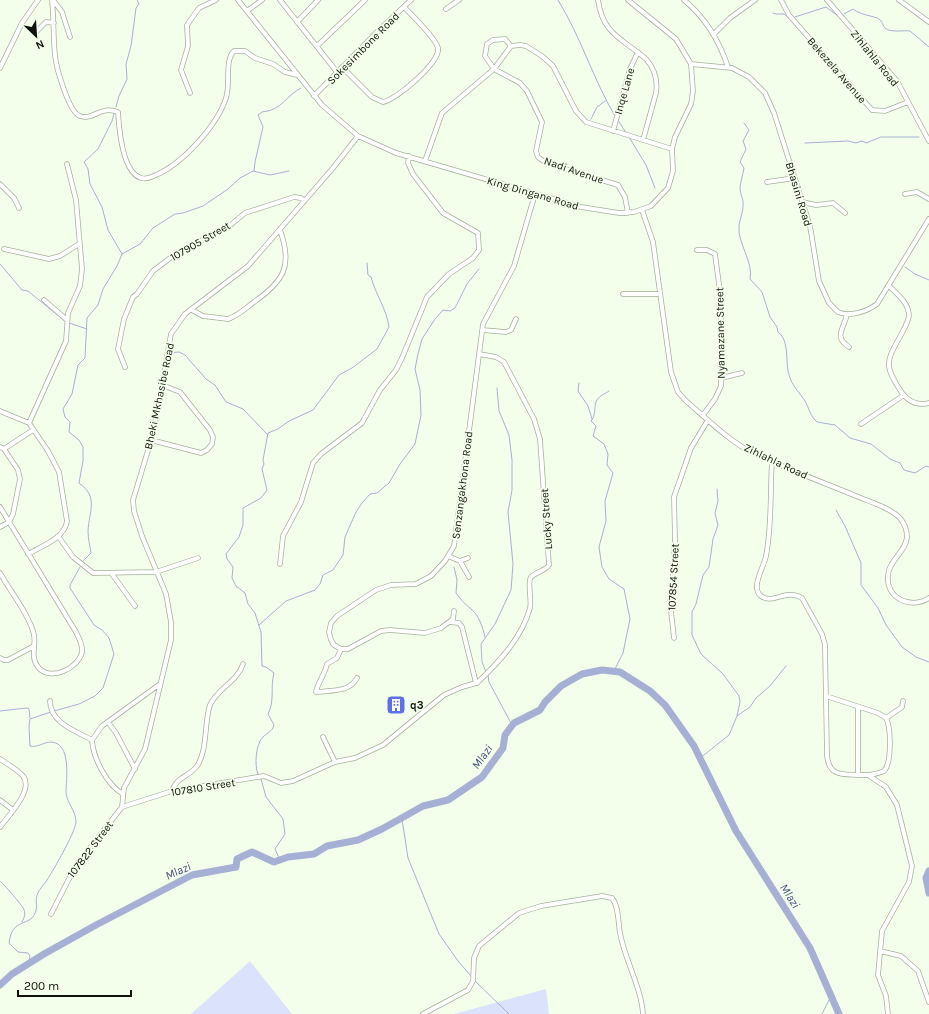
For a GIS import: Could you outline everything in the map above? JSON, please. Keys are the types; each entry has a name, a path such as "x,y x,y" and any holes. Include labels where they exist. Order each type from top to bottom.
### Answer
{"street":[{"path":"0,68 22,23 38,0"},
{"path":"52,0 56,64 73,110 78,115 84,117 107,109 118,112 120,136 127,162 133,173 144,179 164,172 182,158 200,140 218,115 227,96 230,60 234,51 245,51 255,58 273,64 285,72 297,75"},
{"path":"52,0 62,12 70,37"},
{"path":"190,93 182,73 188,46 187,25 199,8 216,0"},
{"name":"King Dingane Road","path":"238,0 314,96 333,116 358,136 379,147 581,207 628,213 642,210 657,200 668,188 673,171 672,149 675,137 691,104 693,92 691,64 676,39 628,0"},
{"path":"247,11 262,0"},
{"path":"280,0 337,72"},
{"path":"297,22 318,0"},
{"path":"317,46 365,0"},
{"name":"Sokesimbone Road","path":"314,96 411,0"},
{"path":"446,9 459,0"},
{"path":"598,0 601,16 606,27 638,52 653,68 657,85 643,140"},
{"path":"714,34 730,18 755,0"},
{"name":"Bekezela Avenue","path":"781,0 789,15 872,110 885,111 908,102"},
{"name":"Zihlahla Road","path":"828,0 897,81 929,141"},
{"path":"899,0 929,22"},
{"path":"687,1 701,15 714,34 728,67"},
{"path":"342,67 372,98 383,102 394,98 431,64 437,55 437,44 404,7"},
{"path":"35,33 44,22 54,23"},
{"path":"494,69 485,56 487,44 493,40 503,39 511,46"},
{"path":"425,161 442,114 494,69 511,46 520,45 526,46 548,60 580,117 592,125 672,149"},
{"name":"Inqe Lane","path":"613,131 630,69 638,52"},
{"name":"Bhasini Road","path":"691,64 728,67 749,77 766,93 774,113 811,231 818,276 822,288 835,310 847,314"},
{"name":"Nadi Avenue","path":"494,69 524,86 541,117 542,126 535,148 538,157 546,163 618,185 625,197 628,213"},
{"name":"Bheki Mkhasibe Road","path":"123,794 145,749 172,630 166,594 142,536 133,505 134,494 151,440 171,334 181,318 248,266 333,168 358,136"},
{"path":"280,564 283,536 301,502 315,460 362,423 380,390 396,370 426,297 450,274 477,255 480,246 478,233 444,213 413,174 408,163 409,156"},
{"path":"29,423 66,341 67,320 71,305 80,286 82,269 76,200 66,164"},
{"path":"767,182 795,178"},
{"path":"0,184 14,198 19,208"},
{"path":"905,194 917,192 929,199"},
{"name":"Senzangakhona Road","path":"341,649 332,643 329,632 331,623 337,616 382,586 412,584 426,580 436,571 454,546 457,537 482,330 486,318 514,266 536,194"},
{"name":"107905 Street","path":"124,367 118,349 125,314 133,298 140,291 146,279 159,265 178,252 227,228 248,211 294,197 301,198 304,201"},
{"path":"802,202 816,205 834,203 845,213"},
{"name":"Zihlahla Road","path":"642,210 653,242 673,381 683,399 748,450 868,500 896,515 905,527 907,538 902,550 889,570 888,585 894,595 904,602 916,604 929,598"},
{"path":"850,347 841,341 840,337 847,314 860,312 874,306 889,286 920,230 929,219"},
{"path":"192,310 203,316 228,319 270,289 281,278 286,267 286,251 280,230"},
{"path":"4,249 49,259 60,256 79,244"},
{"name":"Nyamazane Street","path":"697,250 706,250 714,253 716,257 721,299 721,386 718,395 703,415"},
{"path":"889,286 904,301 908,313 906,326 888,361 889,371 904,395 917,404 929,404"},
{"path":"622,294 660,294"},
{"path":"44,300 67,320"},
{"path":"482,330 509,331 516,319"},
{"name":"Lucky Street","path":"477,683 500,661 516,637 530,608 530,580 532,577 549,566 540,439 537,425 504,362 496,357 479,354"},
{"path":"721,378 742,373"},
{"path":"151,440 201,453 210,448 212,442 210,430 180,392 162,385"},
{"path":"861,424 904,395"},
{"path":"0,411 29,423 43,443 59,472 67,521 64,532 28,554"},
{"name":"107854 Street","path":"674,638 671,611 675,537 674,497 691,448 708,420"},
{"path":"0,527 8,522 13,514 20,479 15,465 2,448 33,430"},
{"path":"772,461 767,547 758,581 758,592 766,599 790,594 799,596 804,601 824,641 828,763 832,769 839,774 867,775 882,772 888,765 889,727 886,718 878,713 826,696"},
{"path":"0,507 76,632 82,649 76,662 60,673 48,674 42,672 35,663 33,655 35,637 31,625 0,573"},
{"path":"58,536 68,552 87,570 93,573 112,574 156,572 198,558"},
{"path":"448,556 460,561 468,577"},
{"path":"460,561 468,558"},
{"path":"112,574 135,606"},
{"path":"357,678 354,684 346,689 316,692 318,684 325,673 327,664 337,658 341,649 352,648 381,631 390,630 425,633 435,631 450,622 454,617 454,611"},
{"path":"324,737 335,762 354,758 383,745 444,695 462,687 477,683 462,627 459,624 450,622"},
{"path":"0,658 8,660 34,646"},
{"path":"172,791 178,780 198,765 207,732 211,704 239,672 243,664"},
{"path":"122,807 123,794 113,788 106,780 93,748 92,740 98,730 160,684"},
{"path":"50,701 50,707 53,714 69,728 92,740"},
{"path":"886,718 902,707 903,701"},
{"path":"858,707 858,774"},
{"path":"108,722 116,733 134,770"},
{"path":"0,758 19,772 25,780 26,785 24,793 0,827"},
{"name":"107810 Street","path":"122,807 172,791 264,776 277,782 286,783 305,777 335,762"},
{"path":"867,775 886,787 897,805 912,869 910,882 883,928 878,975 886,996 888,1014"},
{"path":"0,800 13,810"},
{"name":"107822 Street","path":"51,914 75,867 122,807"},
{"path":"423,1014 468,990 473,981 475,954 479,946 515,916 528,909 541,906 602,896 612,898 616,905 621,937 641,1002 643,1014"},
{"path":"880,951 901,956 918,971 929,1002"}],"shaded area":[{"path":"250,961 292,1014 191,1014"},
{"path":"546,989 549,1014 454,1014"}],"waterway":[{"path":"116,107 119,96 127,79 126,64 131,46 136,8 139,4 137,0"},
{"path":"558,0 574,29 607,102 615,116"},
{"path":"795,17 826,7 838,16"},
{"path":"844,14 853,9 862,14 877,18 887,30 910,31 929,47"},
{"path":"773,13 784,14 791,20"},
{"path":"254,171 263,127 258,115 262,112 275,109 301,88"},
{"path":"591,119 597,107 605,101"},
{"path":"114,114 98,149 84,162 88,169 90,184 102,207 108,230 122,254"},
{"path":"618,120 626,133"},
{"path":"744,123 749,130 743,141 746,149 740,162 744,168 740,187 743,201 739,226 740,239 750,266 750,279 762,292 770,317 777,327 778,332 782,336 786,346 788,370 792,383 805,401 811,415 817,422 835,425 850,438 871,444 890,459 900,463 904,470 915,473 926,466 929,467"},
{"path":"629,137 646,165 655,188"},
{"path":"805,143 848,141 856,143 862,141 866,143 881,137 919,137"},
{"path":"82,562 91,553 88,531 91,499 85,488 79,483 83,461 83,447 79,440 69,432 70,422 65,417 63,409 72,394 78,365 85,358 87,318 98,305 103,289 117,266 122,254 140,244 153,228 175,214 183,213 203,206 228,189 240,178 253,171 270,175 289,171"},
{"path":"258,774 256,760 257,749 263,737 271,731 274,725 268,714 272,699 272,683 274,673 262,666 261,632 255,613 248,604 245,593 236,586 232,578 233,567 227,559 226,554 239,537 243,525 243,508 261,498 267,490 262,469 268,433 313,410 339,375 352,368 377,349 389,327 386,314 371,277 368,275 367,263"},
{"path":"0,264 22,290 28,291 66,322"},
{"path":"905,267 915,274 929,280"},
{"path":"259,625 286,601 315,590 320,584 323,575 333,570 343,555 345,537 356,512 370,494 377,493 389,483 400,464 415,444 421,415 420,390 415,369 422,339 435,319 443,310 450,311 455,308 467,284 479,269"},
{"path":"69,323 87,329"},
{"path":"170,353 179,352 185,355 206,379 215,385 226,402 243,409 267,434"},
{"path":"579,383 578,391 588,406 592,419"},
{"path":"486,672 482,662 481,644 495,624 511,590 513,564 508,512 512,490 512,460 509,435 499,411 497,388"},
{"path":"609,391 600,396 597,400 595,404 594,416 591,421 596,426 593,436 604,444 608,454 607,465 613,473 605,501 606,521 599,547 602,567 609,579 624,589 630,619 623,653 614,671"},
{"path":"717,489 718,501 715,513 718,525 713,539 709,567 703,575 696,604 692,612 692,635 701,654 723,674 739,696 740,702 737,716"},
{"path":"836,510 845,526 861,563 861,585 878,608 886,625 902,647 916,657 929,662"},
{"path":"54,711 79,704 95,696 103,688 114,654 109,638 102,630 94,625 70,588 70,585 80,567"},
{"path":"454,567 457,580 456,593 478,618 485,637"},
{"path":"699,759 729,735 737,716 750,707 756,698 770,686 786,666"},
{"name":"Mlazi","path":"0,985 12,974 44,954 192,875 236,867 237,859 252,852 274,862 288,857 314,854 327,846 358,840 382,829 423,806 448,800 482,777 503,748 505,735 514,723 540,710 545,702 561,686 582,674 602,670 620,672 650,691 665,705 694,746 736,831 810,948 839,1014"},
{"path":"488,675 489,682 512,725"},
{"path":"0,711 27,708 29,709 30,718"},
{"path":"28,965 30,956 28,953 18,952 9,943 11,935 17,926 33,917 36,911 36,897 64,851 76,822 75,814 66,793 67,771 65,755 62,749 58,744 51,742 30,746 30,719 51,712"},
{"path":"261,779 266,797 283,819 285,834 275,849 280,860"},
{"path":"402,819 408,858 439,934 458,961 472,977"},
{"name":"Mlazi","path":"929,871 926,878 929,893"},
{"path":"0,881 23,908 25,914 22,922"},
{"path":"475,981 509,1014"},
{"path":"822,1014 831,996"}],"place":[{"name":"q3","path":"396,705"}]}
